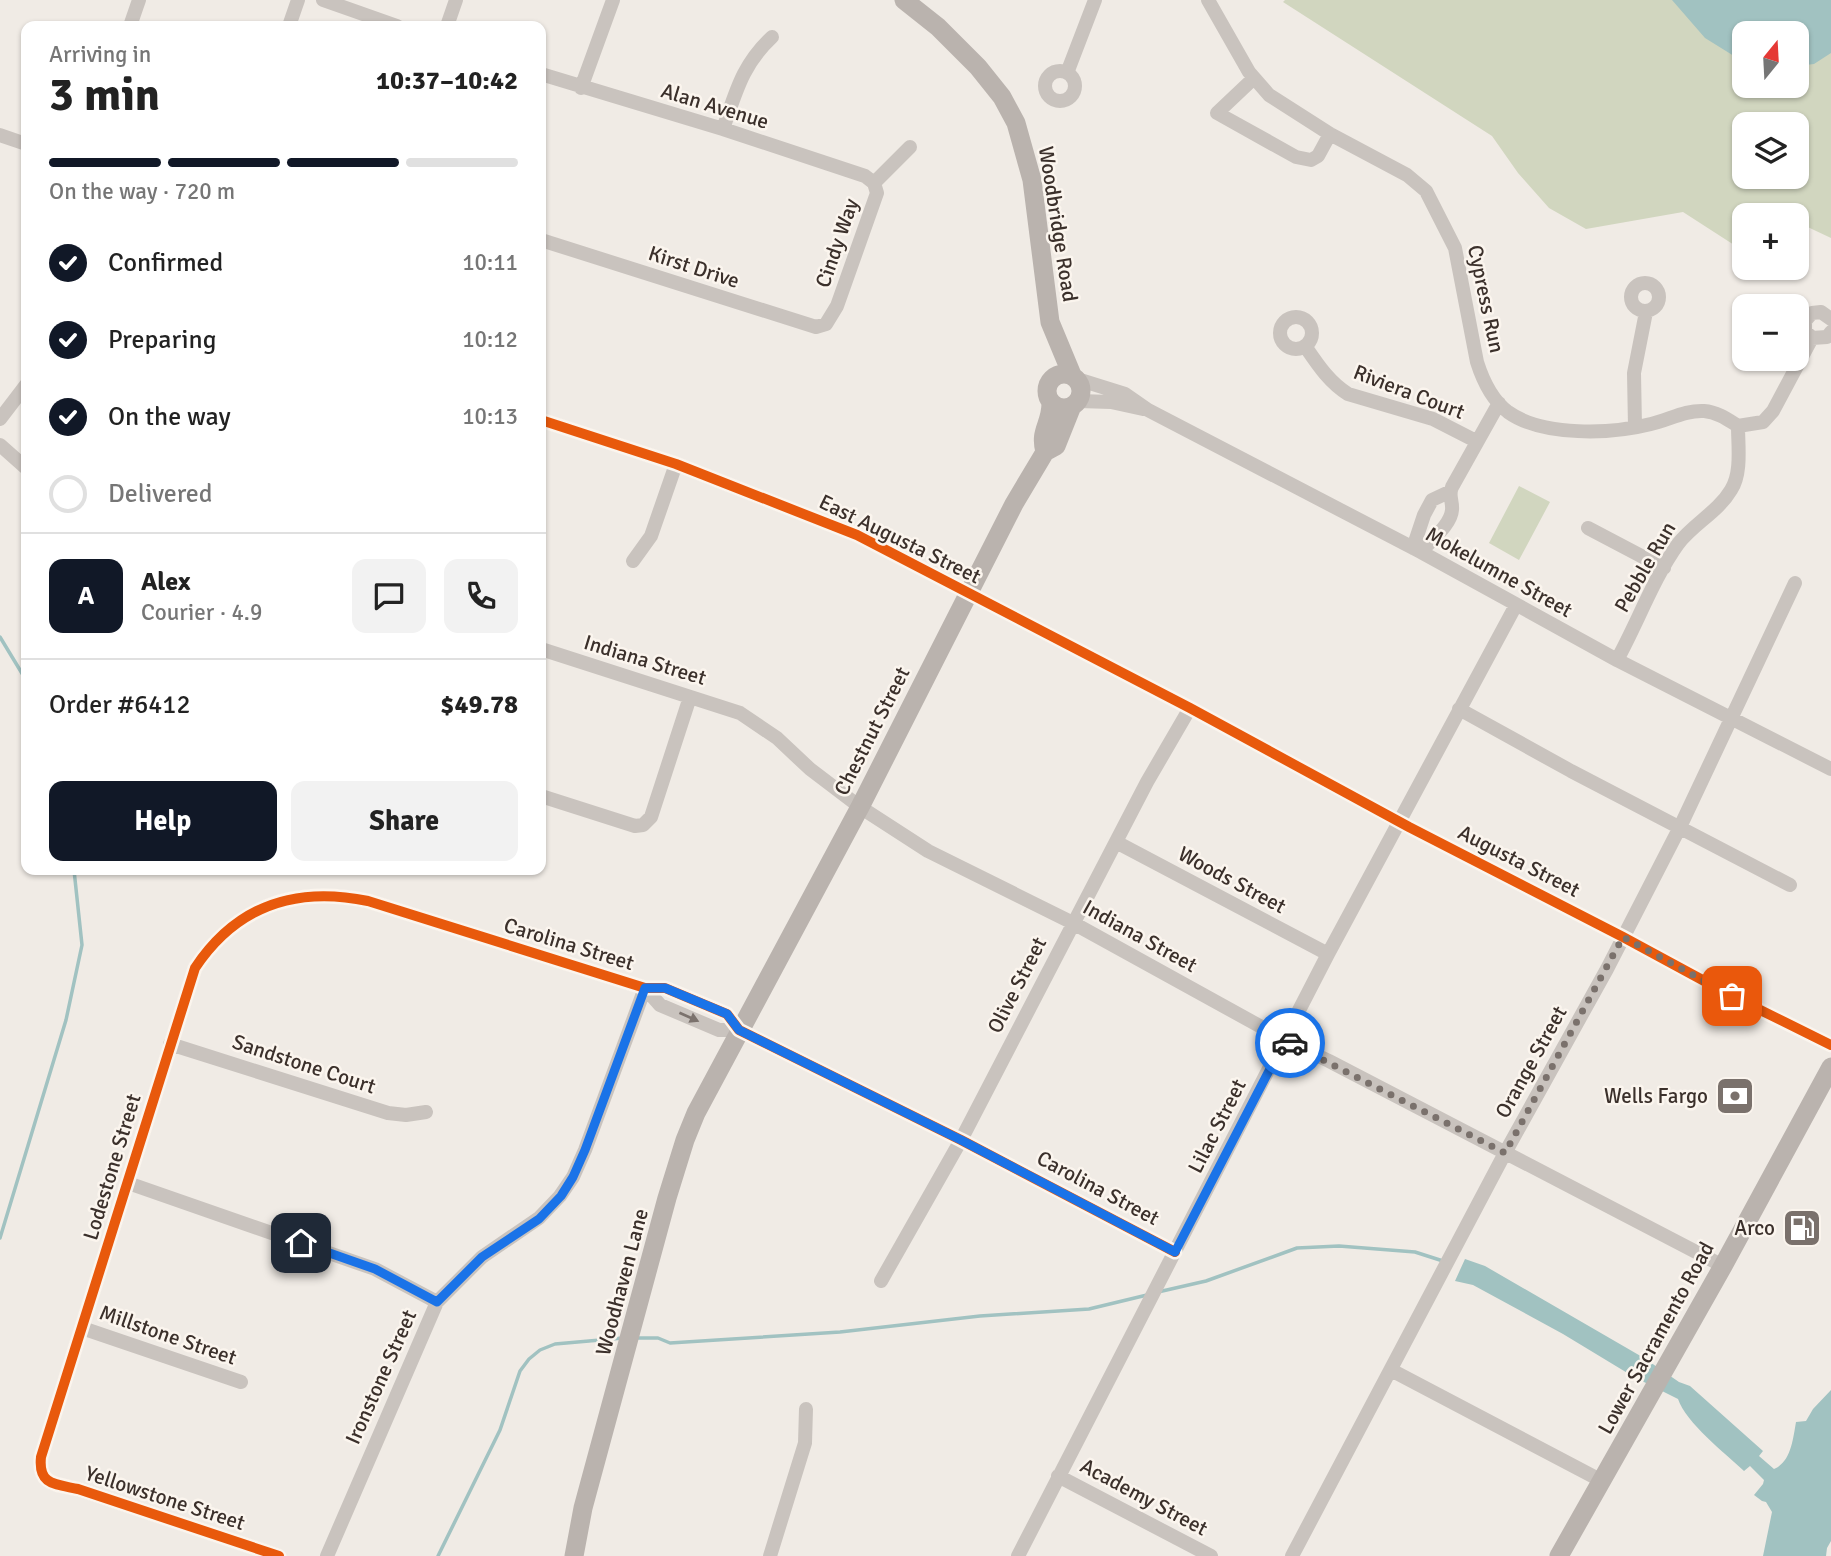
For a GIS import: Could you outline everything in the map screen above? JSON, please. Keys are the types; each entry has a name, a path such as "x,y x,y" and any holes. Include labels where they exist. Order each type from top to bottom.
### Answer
{"street":[{"path":"132,21 139,0"},
{"path":"291,21 298,0"},
{"path":"323,0 383,21"},
{"path":"449,21 456,0"},
{"path":"581,88 613,0"},
{"path":"1067,74 1095,0"},
{"name":"Cypress Run","path":"1208,0 1254,79 1279,103 1407,175 1422,186 1432,199 1458,257 1480,371 1488,389 1499,403 1520,419 1546,427 1594,430 1635,427 1699,411 1715,413 1738,426"},
{"name":"Woodbridge Road","path":"913,2 978,67 1002,97 1016,123 1032,180 1052,333 1050,380"},
{"path":"723,129 744,70 758,50 772,37"},
{"name":"Alan Avenue","path":"546,76 723,129 865,176 874,183"},
{"path":"1254,79 1217,113 1306,160 1318,156 1330,134"},
{"path":"0,135 21,142"},
{"path":"874,183 910,147"},
{"name":"Cindy Way","path":"831,316 837,306 877,193 874,183"},
{"name":"Kirst Drive","path":"546,242 809,327 826,324 831,316"},
{"path":"1635,427 1634,373 1646,312"},
{"path":"1831,319 1825,313 1812,313 1805,321 1805,331 1812,338 1827,337 1831,332"},
{"name":"Woodbridge Road","path":"1052,333 1074,377"},
{"path":"1738,426 1763,422 1773,411 1812,338"},
{"name":"Riviera Court","path":"1305,346 1324,374 1348,394 1433,419 1476,441"},
{"path":"1060,374 1074,377 1082,390 1075,404 1063,408 1051,404 1046,391 1050,380 1060,374"},
{"name":"Mokelumne Street","path":"1074,377 1135,399 1148,410 1417,550 1617,660 1831,769"},
{"path":"0,419 21,392"},
{"name":"Mokelumne Street","path":"1075,404 1111,401 1148,410"},
{"path":"1417,550 1444,527 1452,511 1449,492 1499,403"},
{"name":"Chestnut Street","path":"1045,453 1042,440 1051,404"},
{"name":"Chestnut Street","path":"739,1030 860,807 1014,504 1045,453 1056,446 1075,404"},
{"name":"East Augusta Street","path":"546,422 676,464 857,535 1190,708"},
{"name":"Pebble Run","path":"1617,660 1677,546 1691,528 1720,504 1732,489 1737,474 1738,426"},
{"path":"0,445 21,464"},
{"path":"632,561 651,537 676,464"},
{"path":"1417,550 1423,515 1432,500 1449,492"},
{"path":"1588,528 1664,568"},
{"name":"Orange Street","path":"1292,1556 1680,827 1795,583"},
{"name":"Lilac Street","path":"1018,1556 1328,954 1516,605"},
{"name":"Indiana Street","path":"546,651 740,713 777,738 810,769 860,807 928,851 1073,923 1285,1040 1723,1266"},
{"path":"546,798 635,826 643,825 651,817 690,697"},
{"name":"Augusta Street","path":"1190,708 1399,822 1831,1045"},
{"name":"Olive Street","path":"881,1282 961,1140 1147,782 1190,708"},
{"path":"1459,709 1571,771 1790,885"},
{"name":"Woods Street","path":"1116,842 1328,954"},
{"name":"Carolina Street","path":"270,905 315,895 368,901 645,988 660,1004 672,1010 719,1030 739,1030 961,1140 1175,1252"},
{"name":"Lodestone Street","path":"41,1474 41,1457 195,968 224,933 270,905"},
{"name":"Ironstone Street","path":"327,1556 437,1302 482,1257 539,1219 561,1196 573,1177 645,988"},
{"name":"Woodhaven Lane","path":"574,1556 583,1508 685,1140 702,1099 739,1030"},
{"name":"Sandstone Court","path":"170,1044 388,1113 406,1115 426,1111"},
{"name":"Lower Sacramento Road","path":"1559,1556 1723,1266 1831,1067"},
{"path":"128,1183 375,1269 437,1302"},
{"name":"Millstone Street","path":"82,1328 241,1382"},
{"path":"1391,1370 1602,1480"},
{"path":"769,1556 805,1443 806,1409"},
{"name":"Yellowstone Street","path":"41,1474 44,1479 55,1484 78,1489 279,1556"},
{"name":"Academy Street","path":"1058,1476 1211,1556"}],"green space":[{"path":"1831,0 1831,238 1809,228 1809,203 1732,203 1732,244 1683,212 1586,229 1549,208 1518,173 1492,136 1283,2"},
{"path":"1519,486 1550,502 1519,560 1489,543"}],"water":[{"path":"1672,0 1831,0 1831,53 1814,64 1810,64 1810,21 1732,21 1732,55 1705,38"},
{"path":"1465,1259 1485,1266 1644,1358 1679,1382 1690,1386 1763,1451 1759,1456 1774,1469 1788,1456 1796,1422 1806,1421 1831,1390 1831,1541 1826,1556 1763,1556 1772,1512 1766,1502 1754,1495 1764,1480 1750,1466 1744,1471 1717,1447 1697,1428 1678,1399 1634,1377 1563,1334 1473,1285 1455,1281"}],"waterway":[{"path":"0,637 21,672"},
{"path":"0,1238 66,1020 82,945 75,875"},
{"path":"1158,1292 1206,1281 1297,1248 1339,1246 1415,1252 1443,1261"},
{"path":"634,1338 658,1338 670,1343 840,1332 980,1316 1089,1309 1147,1295"},
{"path":"438,1556 500,1430 520,1371 529,1359 540,1350 555,1344 623,1338"}],"cycle path":[{"path":"546,422 676,464 857,535 1190,708 1409,827 1831,1045"},
{"path":"279,1556 78,1489 55,1484 45,1478 41,1466 41,1457 195,968 230,929 249,915 270,905 316,896 368,901 645,988 665,988 727,1014 739,1030 961,1140 1175,1252"}],"way so far":[{"path":"1290,1043 1505,1153 1623,937 1732,996"}],"place":[{"name":"Wells Fargo","path":"1735,1096"},
{"name":"Arco","path":"1802,1228"}],"route":[{"path":"301,1243 401,1280 437,1302 469,1268 539,1219 561,1196 585,1150 645,988 665,988 727,1014 739,1030 961,1140 1175,1252 1285,1040 1290,1043"}]}
